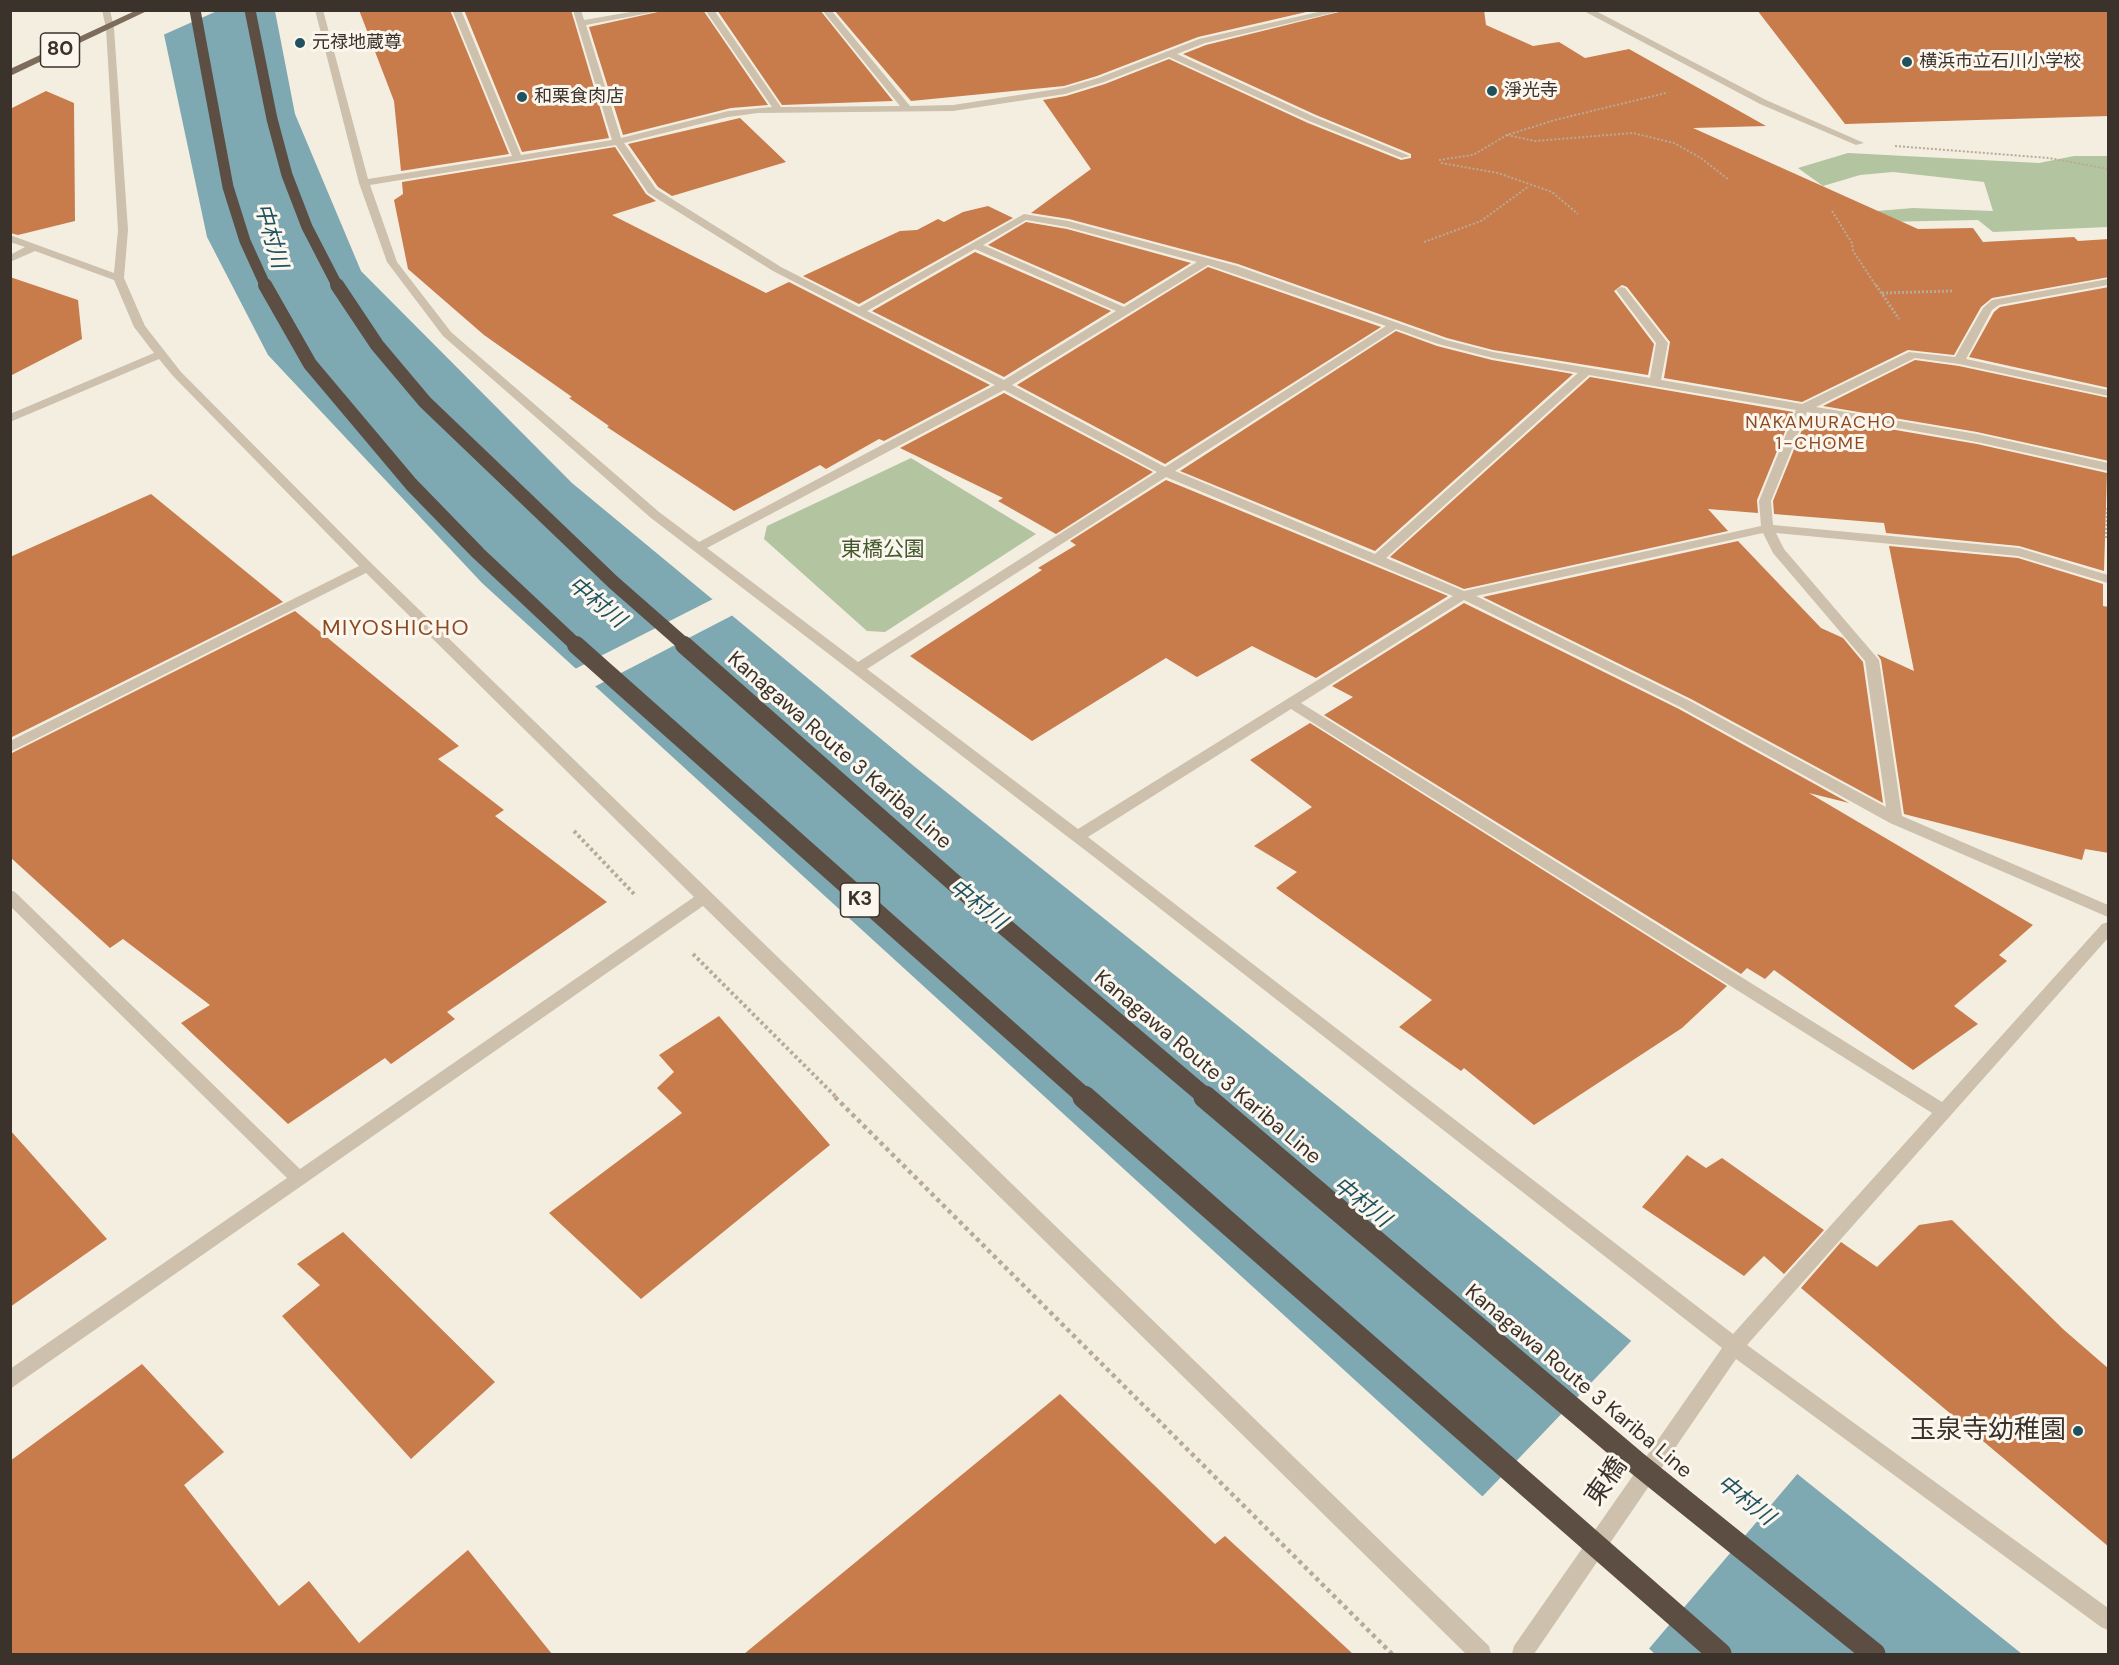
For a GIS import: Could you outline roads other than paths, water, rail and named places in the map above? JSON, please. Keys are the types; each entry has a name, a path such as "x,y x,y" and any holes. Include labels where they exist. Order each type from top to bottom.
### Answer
{"highway":[{"name":"K3","path":"195,10 228,187 249,251 272,301 310,364 411,484 478,553 568,638 870,909 1720,1654"},
{"name":"Kanagawa Route 3 Kariba Line","path":"250,10 272,119 287,175 307,227 338,287 377,345 425,402 613,582 985,910 1638,1464 1874,1654"}],"main road":[{"name":"80","path":"10,73 145,10"}],"street":[{"path":"106,10 110,28 123,230 119,278 140,327 161,354 222,421 366,567 1481,1654"},
{"path":"319,10 364,183 392,262 447,334 655,515 697,548 1077,837 1734,1346 2109,1620"},
{"path":"456,10 518,158"},
{"path":"661,10 579,16 614,136 652,191 777,269 1004,385 1166,472 1463,595 1685,704 1894,819 2109,911"},
{"path":"709,10 779,111"},
{"path":"826,10 907,108"},
{"path":"364,183 618,142 728,114 952,108 1065,91 1101,80 1202,41 1341,10"},
{"path":"1586,10 1763,102 1859,143"},
{"path":"1170,54 1312,119 1405,156"},
{"path":"859,311 1024,217 1068,224 1206,261 1395,326 1473,350 1977,438 2109,467"},
{"path":"10,238 119,278"},
{"path":"975,245 1125,311"},
{"path":"10,259 34,247"},
{"path":"697,548 1004,385 1206,261"},
{"path":"1959,361 1988,308 1994,304 2109,282"},
{"path":"1621,290 1662,343 1655,383"},
{"path":"857,669 1395,326"},
{"path":"10,419 161,354"},
{"path":"1894,819 1872,660 1778,550 1767,528 1765,501 1802,409 1913,354 1959,361 2109,393"},
{"path":"1377,559 1587,371"},
{"path":"1077,837 1463,595 1767,528 2019,552 2109,579"},
{"path":"10,747 366,567"},
{"path":"1291,703 1943,1111"},
{"path":"10,896 299,1179"},
{"path":"10,1380 705,897"},
{"name":"東橋","path":"1521,1654 1734,1346 2109,928"}],"water":[{"name":"中村川","path":"159,11 275,11 295,114 361,271 572,483 915,767 2022,1654 1655,1654 482,583 268,355 207,237"}],"place":[{"name":"元禄地蔵尊","path":"300,43"},
{"name":"横浜市立石川小学校","path":"1907,62"},
{"name":"淨光寺","path":"1492,91"},
{"name":"和栗食肉店","path":"522,97"},
{"name":"玉泉寺幼稚園","path":"2078,1431"}],"district":[{"name":"NAKAMURACHO 1-CHOME","path":"1821,433"},
{"name":"MIYOSHICHO","path":"396,629"}],"park label":[{"name":"東橋公園","path":"883,550"}]}
